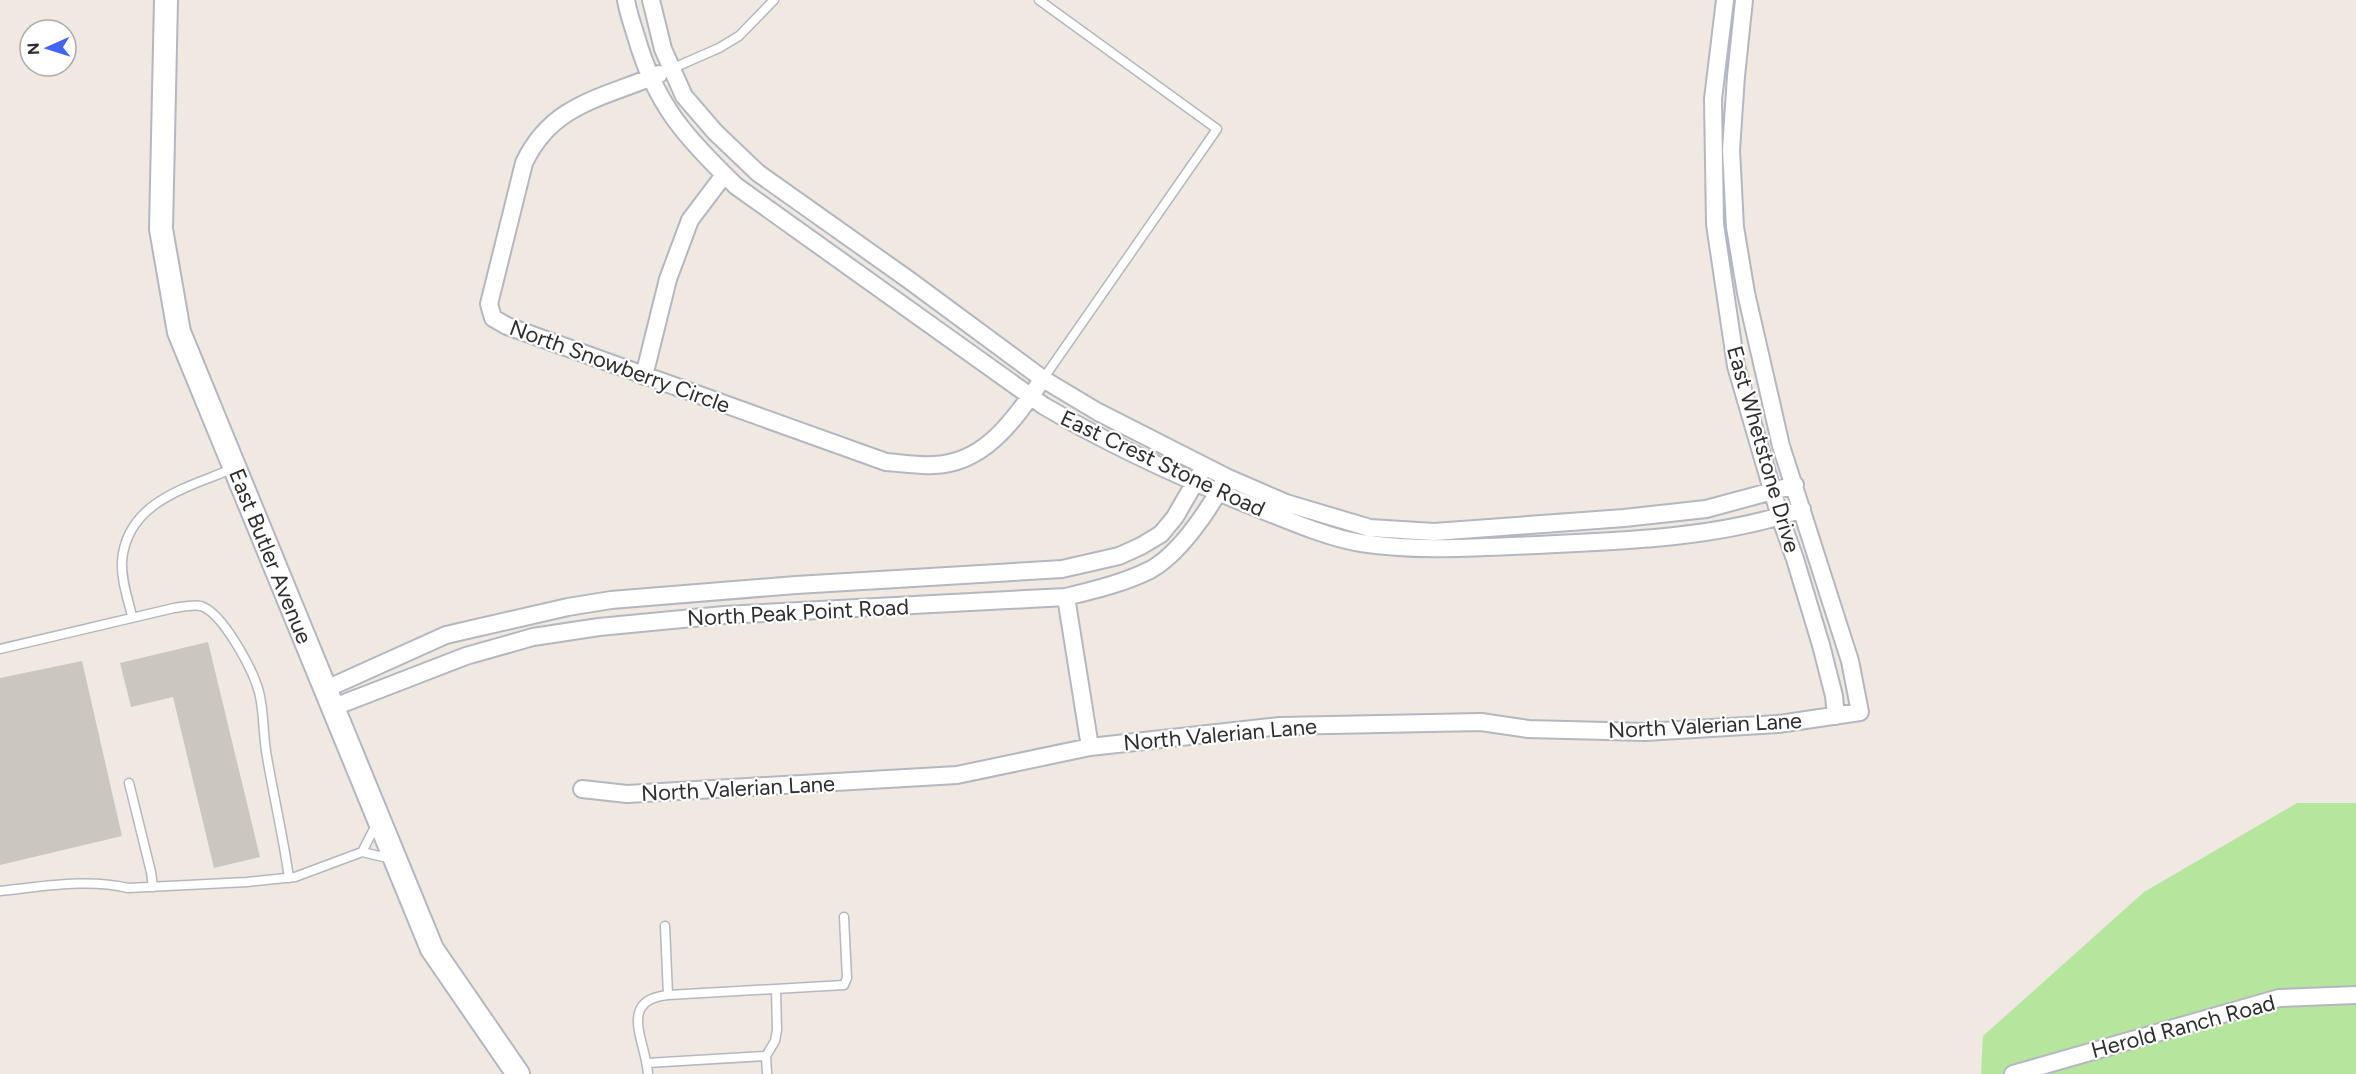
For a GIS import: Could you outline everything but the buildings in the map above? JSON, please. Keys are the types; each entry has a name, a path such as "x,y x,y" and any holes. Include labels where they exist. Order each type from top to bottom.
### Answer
{"street":[{"name":"East Butler Avenue","path":"166,0 161,229 179,332 432,949 518,1074"},
{"name":"East Crest Stone Road","path":"626,0 642,60 665,108 701,152 736,186 1031,396 1090,432 1218,492 1291,522 1359,543 1445,549 1674,537 1780,517 1802,509"},
{"name":"East Crest Stone Road","path":"651,0 663,49 684,96 715,132 758,173 1043,379 1098,412 1226,477 1286,503 1370,528 1434,532 1694,511 1773,493 1795,485"},
{"name":"East Whetstone Drive","path":"1725,0 1713,99 1715,224 1736,366 1780,517 1821,645 1834,696 1836,716"},
{"name":"East Whetstone Drive","path":"1744,0 1731,150 1735,227 1746,292 1782,446 1850,661 1860,712"},
{"name":"North Snowberry Circle","path":"670,69 580,105 559,116 532,146 524,163 489,304 493,318 507,326 886,462 934,465 971,457 998,437 1043,379"},
{"path":"644,376 668,279 690,220 724,175"},
{"name":"North Peak Point Road","path":"330,698 447,635 568,607 611,600 796,585 1062,569 1119,556 1161,534 1175,517 1204,466"},
{"name":"North Peak Point Road","path":"330,698 533,637 599,627 724,615 1066,597 1105,587 1151,569 1171,554 1190,534 1226,477"},
{"path":"1066,597 1090,747"},
{"name":"North Valerian Lane","path":"582,789 627,794 957,775 1090,747 1280,726 1481,722 1528,729 1645,732 1778,724 1860,712"},
{"name":"Herold Ranch Road","path":"2013,1074 2279,998 2356,995"}],"lane":[{"path":"670,69 719,48 740,36 774,0"},
{"path":"1040,0 1217,129 1043,379"},
{"path":"132,616 122,562 128,537 140,517 156,502 235,468"},
{"path":"0,648 132,616 174,608 202,606 222,622 252,672 259,693 266,750 289,878"},
{"path":"129,783 153,887"},
{"path":"362,852 379,818"},
{"path":"0,891 90,884 128,888 289,878 362,852 396,860"},
{"path":"648,1074 637,1025 640,1006 646,1000 668,995 844,985 847,978 844,917"},
{"path":"664,926 668,995"},
{"path":"767,1074 766,1056 775,1041 777,1030 776,990"},
{"path":"647,1063 766,1056"}],"green space":[{"path":"2297,803 2356,803 2356,1074 1981,1074 1983,1036 2144,892"}]}
